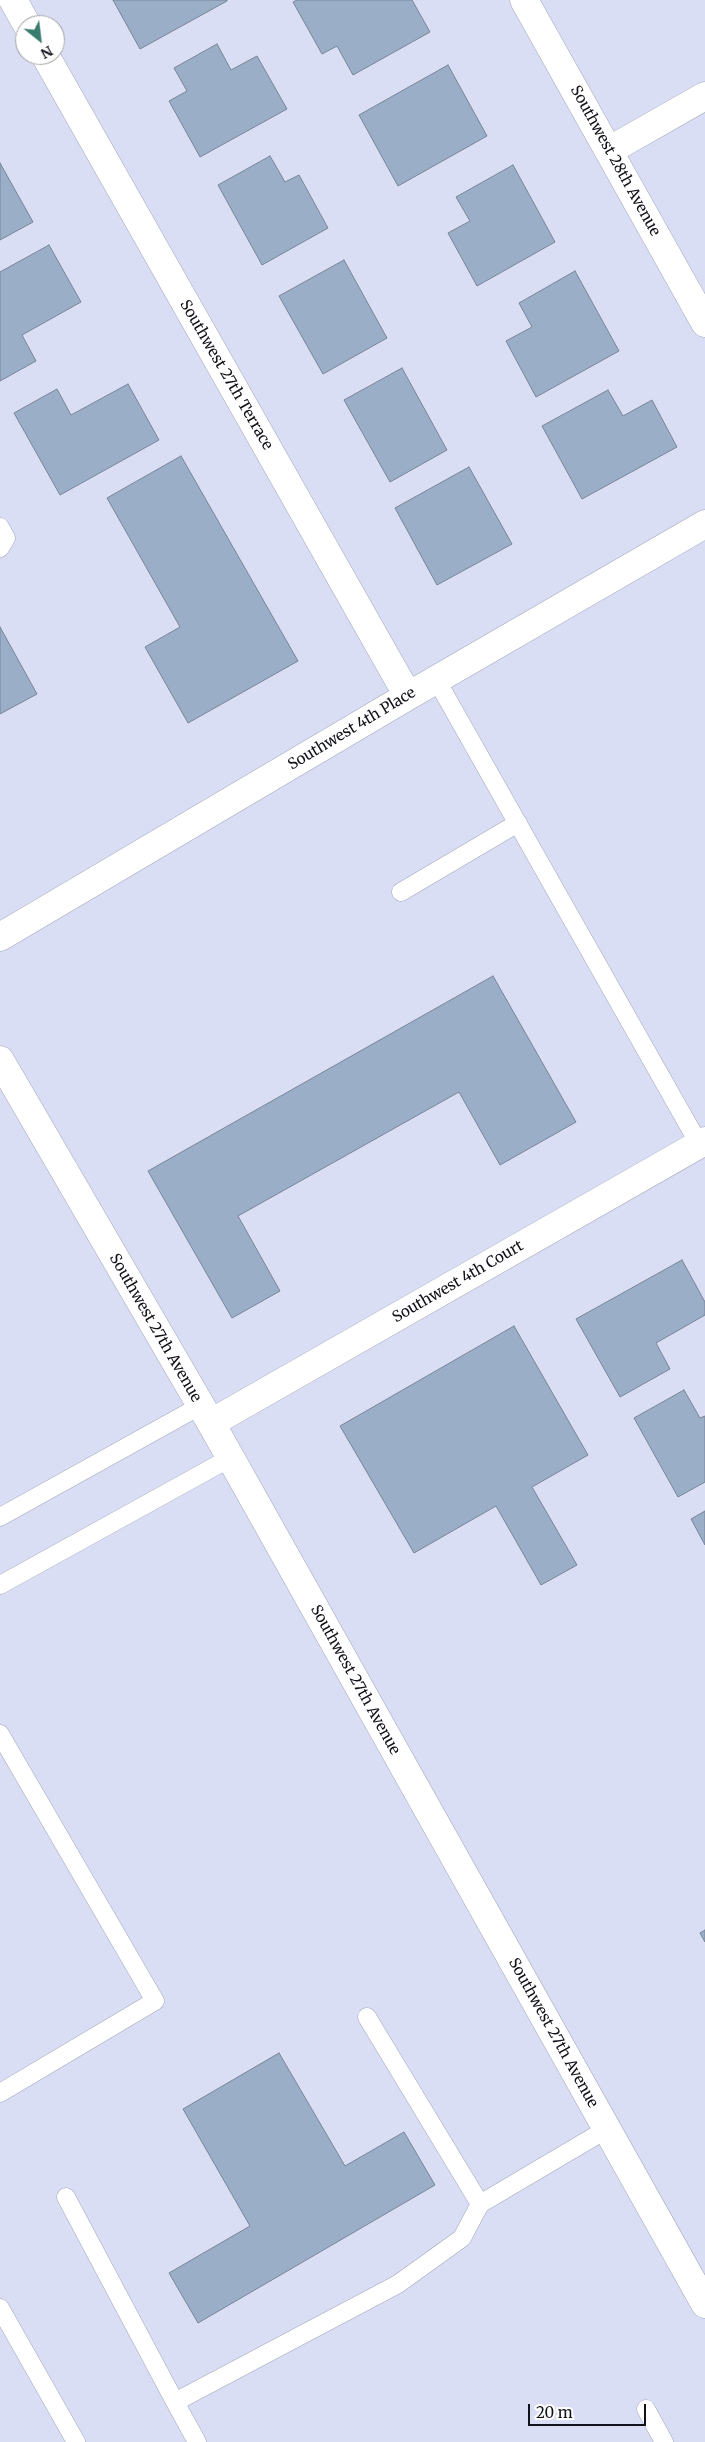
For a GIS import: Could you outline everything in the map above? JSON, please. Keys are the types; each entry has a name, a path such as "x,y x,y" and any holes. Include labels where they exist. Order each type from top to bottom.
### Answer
{"street":[{"path":"13,0 22,15"},
{"name":"Southwest 28th Avenue","path":"524,0 610,150 705,323"},
{"name":"Southwest 27th Terrace","path":"50,65 408,696"},
{"path":"610,150 705,96"},
{"name":"Southwest 4th Place","path":"0,937 436,679 705,524"},
{"name":"Southwest 27th Avenue","path":"0,1060 206,1415 705,2304"},
{"name":"Southwest 4th Court","path":"206,1415 702,1142"}],"lane":[{"path":"0,527 6,538 0,548"},
{"path":"436,679 702,1142"},
{"path":"401,892 518,824"},
{"path":"0,1517 206,1415"},
{"path":"0,1586 230,1458"},
{"path":"0,2093 155,2002 2,1742"},
{"path":"367,2017 480,2204"},
{"path":"175,2402 398,2284 462,2238 480,2204 607,2129"},
{"path":"66,2197 197,2442"},
{"path":"0,2308 76,2442"},
{"path":"646,2409 664,2442"}],"building":[{"path":"113,0 227,0 227,1 140,49"},
{"path":"297,0 412,0 430,32 353,75 337,46 322,54 293,2"},
{"path":"217,44 231,70 257,56 287,109 200,157 169,101 187,91 174,68"},
{"path":"448,65 487,136 398,186 359,115"},
{"path":"270,156 285,182 299,175 328,228 262,265 218,185"},
{"path":"0,163 33,222 0,240"},
{"path":"513,165 555,242 477,286 448,233 470,221 456,197"},
{"path":"49,245 81,302 22,335 36,361 0,381 0,272"},
{"path":"344,260 387,338 323,374 279,296"},
{"path":"575,271 619,351 536,397 506,341 532,327 519,303"},
{"path":"402,368 447,450 390,482 344,400"},
{"path":"128,384 159,440 60,495 14,413 57,389 71,415"},
{"path":"608,390 623,416 652,400 677,447 582,499 542,426"},
{"path":"181,456 298,661 188,723 145,647 180,627 107,498"},
{"path":"469,467 512,544 437,585 395,508"},
{"path":"0,627 37,694 0,714"},
{"path":"493,976 576,1122 500,1165 459,1092 238,1216 280,1291 232,1318 148,1171"},
{"path":"682,1260 705,1302 705,1315 656,1343 670,1369 620,1397 576,1319"},
{"path":"514,1326 588,1455 532,1487 577,1565 541,1585 496,1506 414,1553 340,1426"},
{"path":"684,1390 700,1418 705,1416 705,1482 678,1497 634,1418"},
{"path":"705,1511 705,1545 691,1519"},
{"path":"705,1930 705,1942 700,1933"},
{"path":"279,2053 345,2166 404,2132 435,2185 198,2323 169,2273 250,2226 183,2109"}]}
